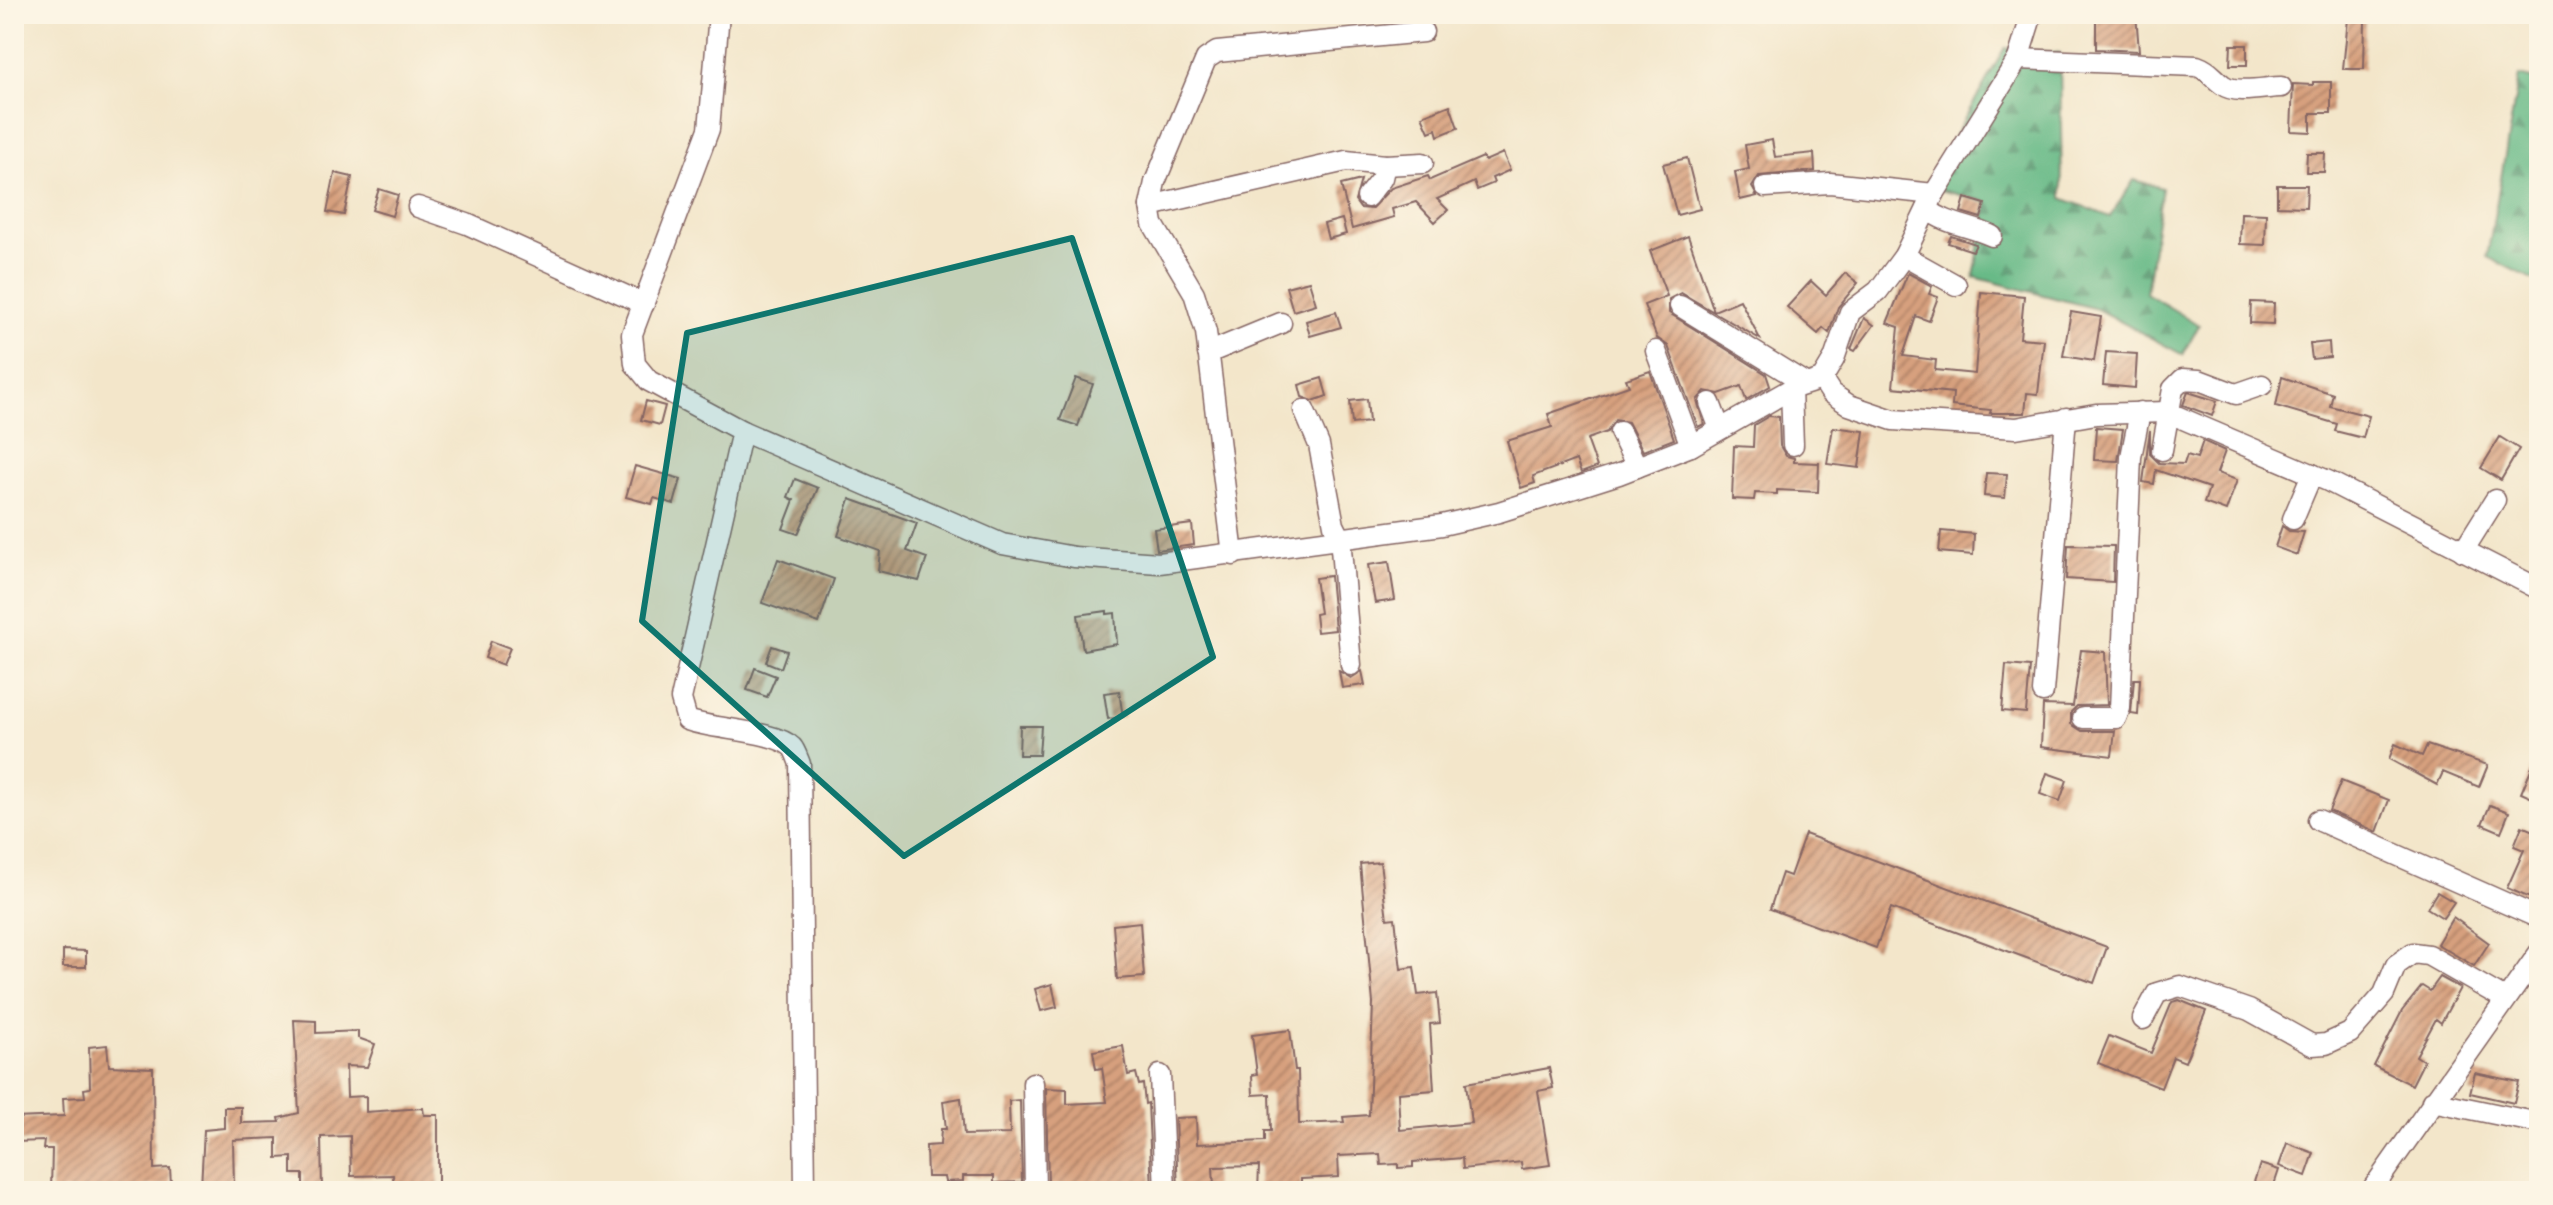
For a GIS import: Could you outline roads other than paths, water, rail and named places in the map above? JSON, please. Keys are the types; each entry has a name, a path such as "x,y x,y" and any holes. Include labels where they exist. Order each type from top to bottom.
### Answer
{"street":[{"path":"719,14 709,129 632,334 635,364 649,381 742,431 1002,544 1074,557 1159,563 1442,525 1499,512 1691,446 1806,383 1834,359 1850,312 1878,291 1904,256 1930,201 2018,59 2032,14"},
{"path":"1233,555 1208,353 1194,293 1153,224 1150,206 1155,182 1206,59 1217,52 1423,32"},
{"path":"2018,59 2197,66 2212,71 2223,85 2235,89 2281,87"},
{"path":"1150,206 1346,161 1385,165 1423,163"},
{"path":"1367,197 1382,178 1385,165"},
{"path":"1765,187 1830,183 1930,201 1943,222 1967,224 1992,236"},
{"path":"418,207 467,224 644,304"},
{"path":"1904,256 1956,285"},
{"path":"1680,306 1806,383 1831,393 1849,405 1893,420 2016,428 2066,418 2167,412 2312,474 2539,589"},
{"path":"1208,353 1281,323"},
{"path":"1656,351 1691,446"},
{"path":"2162,450 2173,389 2183,379 2199,380 2236,394 2262,385"},
{"path":"1793,445 1806,383"},
{"path":"1710,403 1720,429"},
{"path":"1304,410 1319,445 1334,525 1340,537 1351,665"},
{"path":"2083,718 2111,720 2116,718 2120,708 2131,457 2140,412"},
{"path":"2043,692 2066,418"},
{"path":"742,431 681,699 687,720 707,728 774,738 792,747 800,764 805,1191"},
{"path":"1620,432 1637,467"},
{"path":"2293,519 2312,474"},
{"path":"2463,551 2495,500"},
{"path":"2318,820 2539,918"},
{"path":"2143,1019 2157,993 2180,986 2249,1010 2312,1045 2326,1044 2350,1033 2363,1021 2384,994 2396,965 2413,953 2428,955 2505,999"},
{"path":"2371,1191 2539,953"},
{"path":"1160,1075 1165,1191"},
{"path":"1033,1083 1035,1191"},
{"path":"2432,1101 2539,1123"}]}
